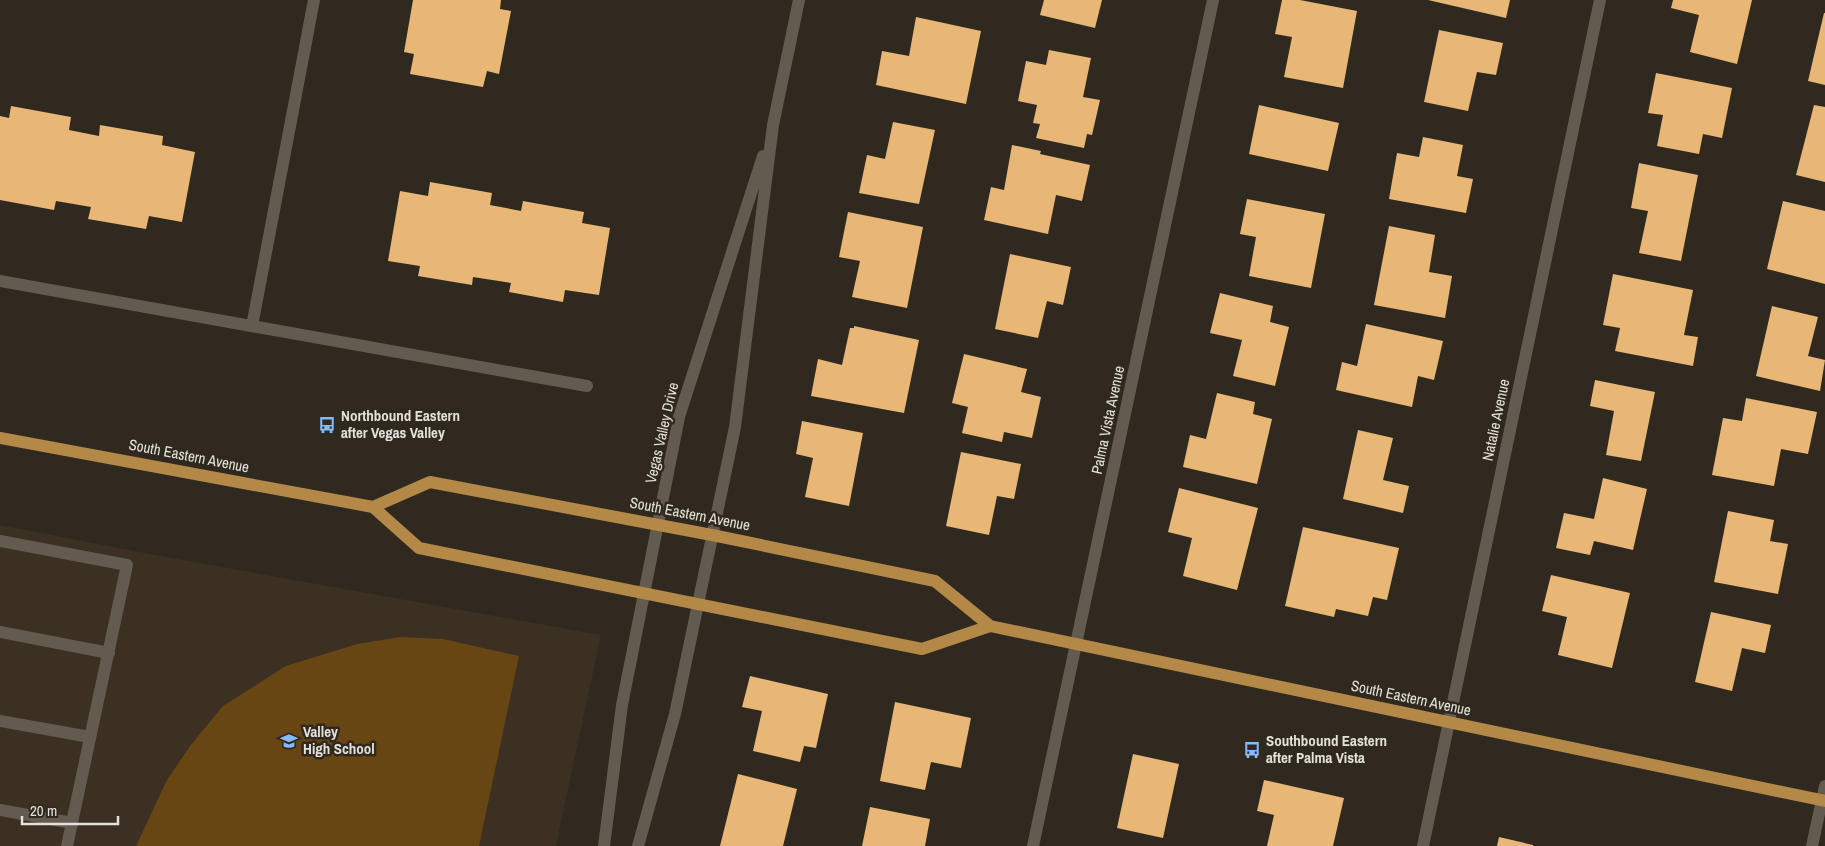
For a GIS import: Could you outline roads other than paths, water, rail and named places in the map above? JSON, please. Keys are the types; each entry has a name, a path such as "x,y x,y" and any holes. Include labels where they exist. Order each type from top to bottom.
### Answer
{"main road":[{"name":"South Eastern Avenue","path":"0,438 373,507 430,482 712,535 935,582 990,626 1823,801"},
{"path":"373,507 419,548 922,649 990,626"}],"street":[{"path":"252,326 314,0"},
{"name":"Vegas Valley Drive","path":"638,846 675,714 735,427 773,125 799,0"},
{"name":"Palma Vista Avenue","path":"1033,846 1078,644 1213,0"},
{"name":"Natalie Avenue","path":"1423,846 1600,0"},
{"name":"Vegas Valley Drive","path":"604,846 622,705 680,417 773,125"},
{"path":"0,282 587,386"},
{"path":"0,541 128,565 67,846"},
{"path":"0,632 109,653"},
{"path":"0,721 90,737"},
{"path":"1812,846 1825,786"},
{"path":"0,810 72,824"}],"place":[{"name":"Northbound Eastern after Vegas Valley","path":"327,425"},
{"name":"Valley High School","path":"289,741"},
{"name":"Southbound Eastern after Palma Vista","path":"1252,750"}]}
